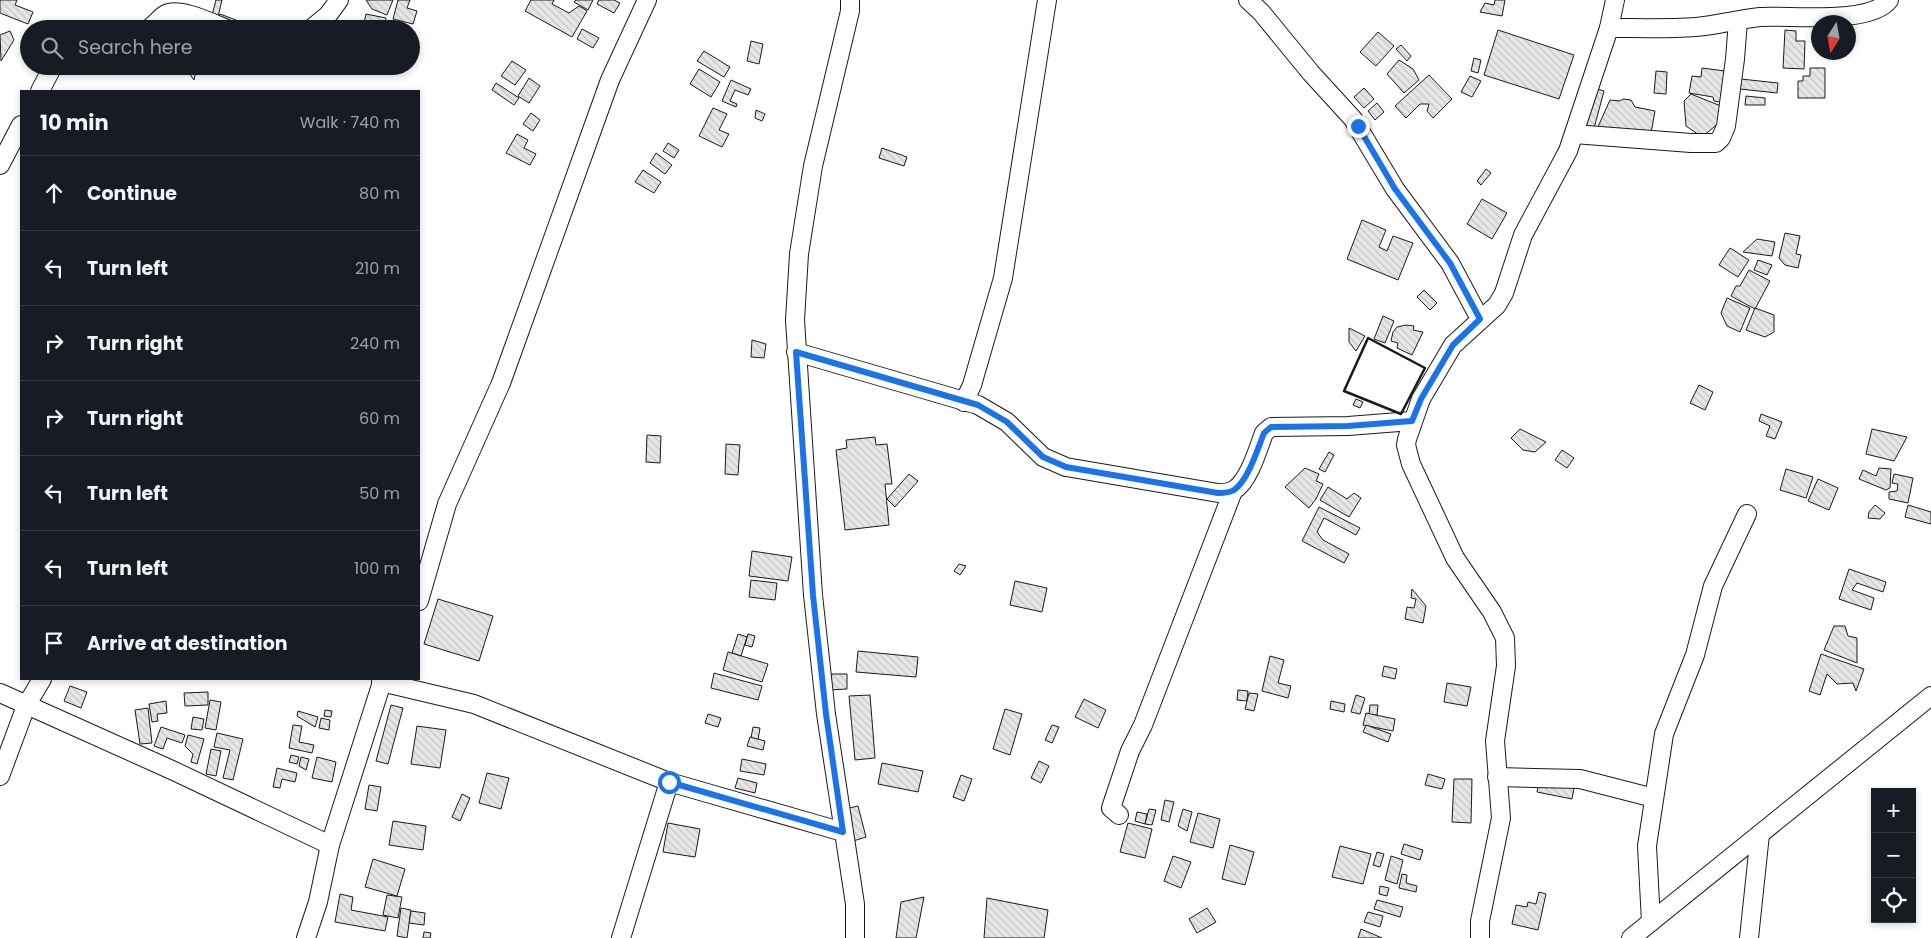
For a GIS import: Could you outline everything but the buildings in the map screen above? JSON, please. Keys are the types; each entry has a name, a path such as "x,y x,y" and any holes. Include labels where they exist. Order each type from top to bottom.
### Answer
{"street":[{"path":"321,20 335,7 339,0"},
{"path":"420,598 447,504 501,383 610,80 647,0"},
{"path":"850,0 850,11 812,166 799,254 795,320 813,595 826,714 855,904 855,938"},
{"path":"964,402 972,385 1003,278 1047,0"},
{"path":"1248,0 1261,12 1307,68 1353,119 1395,189 1450,263 1480,319"},
{"path":"1474,938 1480,929 1501,818 1495,741 1506,666 1505,638 1492,612 1455,558 1411,464 1406,445 1412,421 1421,399 1453,345 1497,305 1504,293 1522,235 1541,198 1562,165 1574,134 1609,28 1616,0"},
{"path":"1609,28 1696,27 1761,17 1847,16 1872,12 1881,8 1889,0"},
{"path":"159,20 167,13 177,12 208,20"},
{"path":"1574,134 1691,143 1716,143 1721,138 1726,126 1738,21"},
{"path":"41,90 48,75"},
{"path":"0,165 20,128"},
{"path":"796,352 978,405 1007,422 1043,457 1066,467 1218,493 1233,491"},
{"path":"1119,815 1111,808 1130,751 1143,725 1233,491 1245,478 1264,433 1271,427 1348,426 1412,421"},
{"path":"1651,922 1647,846 1664,734 1695,655 1714,586 1747,514"},
{"path":"0,776 26,706 41,680"},
{"path":"306,938 318,902 330,845 382,680 474,704 669,782 843,832"},
{"path":"0,694 174,771 330,845"},
{"path":"1631,938 1931,696"},
{"path":"1497,777 1580,779 1654,798"},
{"path":"621,938 669,782"},
{"path":"1749,938 1760,834"}],"wall":[{"path":"1368,338 1425,368 1401,414 1344,391 1368,338"}],"route":[{"path":"669,782 843,832 826,714 813,595 796,352 978,405 1007,422 1043,457 1066,467 1218,493 1233,491 1245,478 1264,433 1271,427 1348,426 1412,421 1421,399 1453,345 1480,319 1450,263 1395,189 1358,126"}]}
